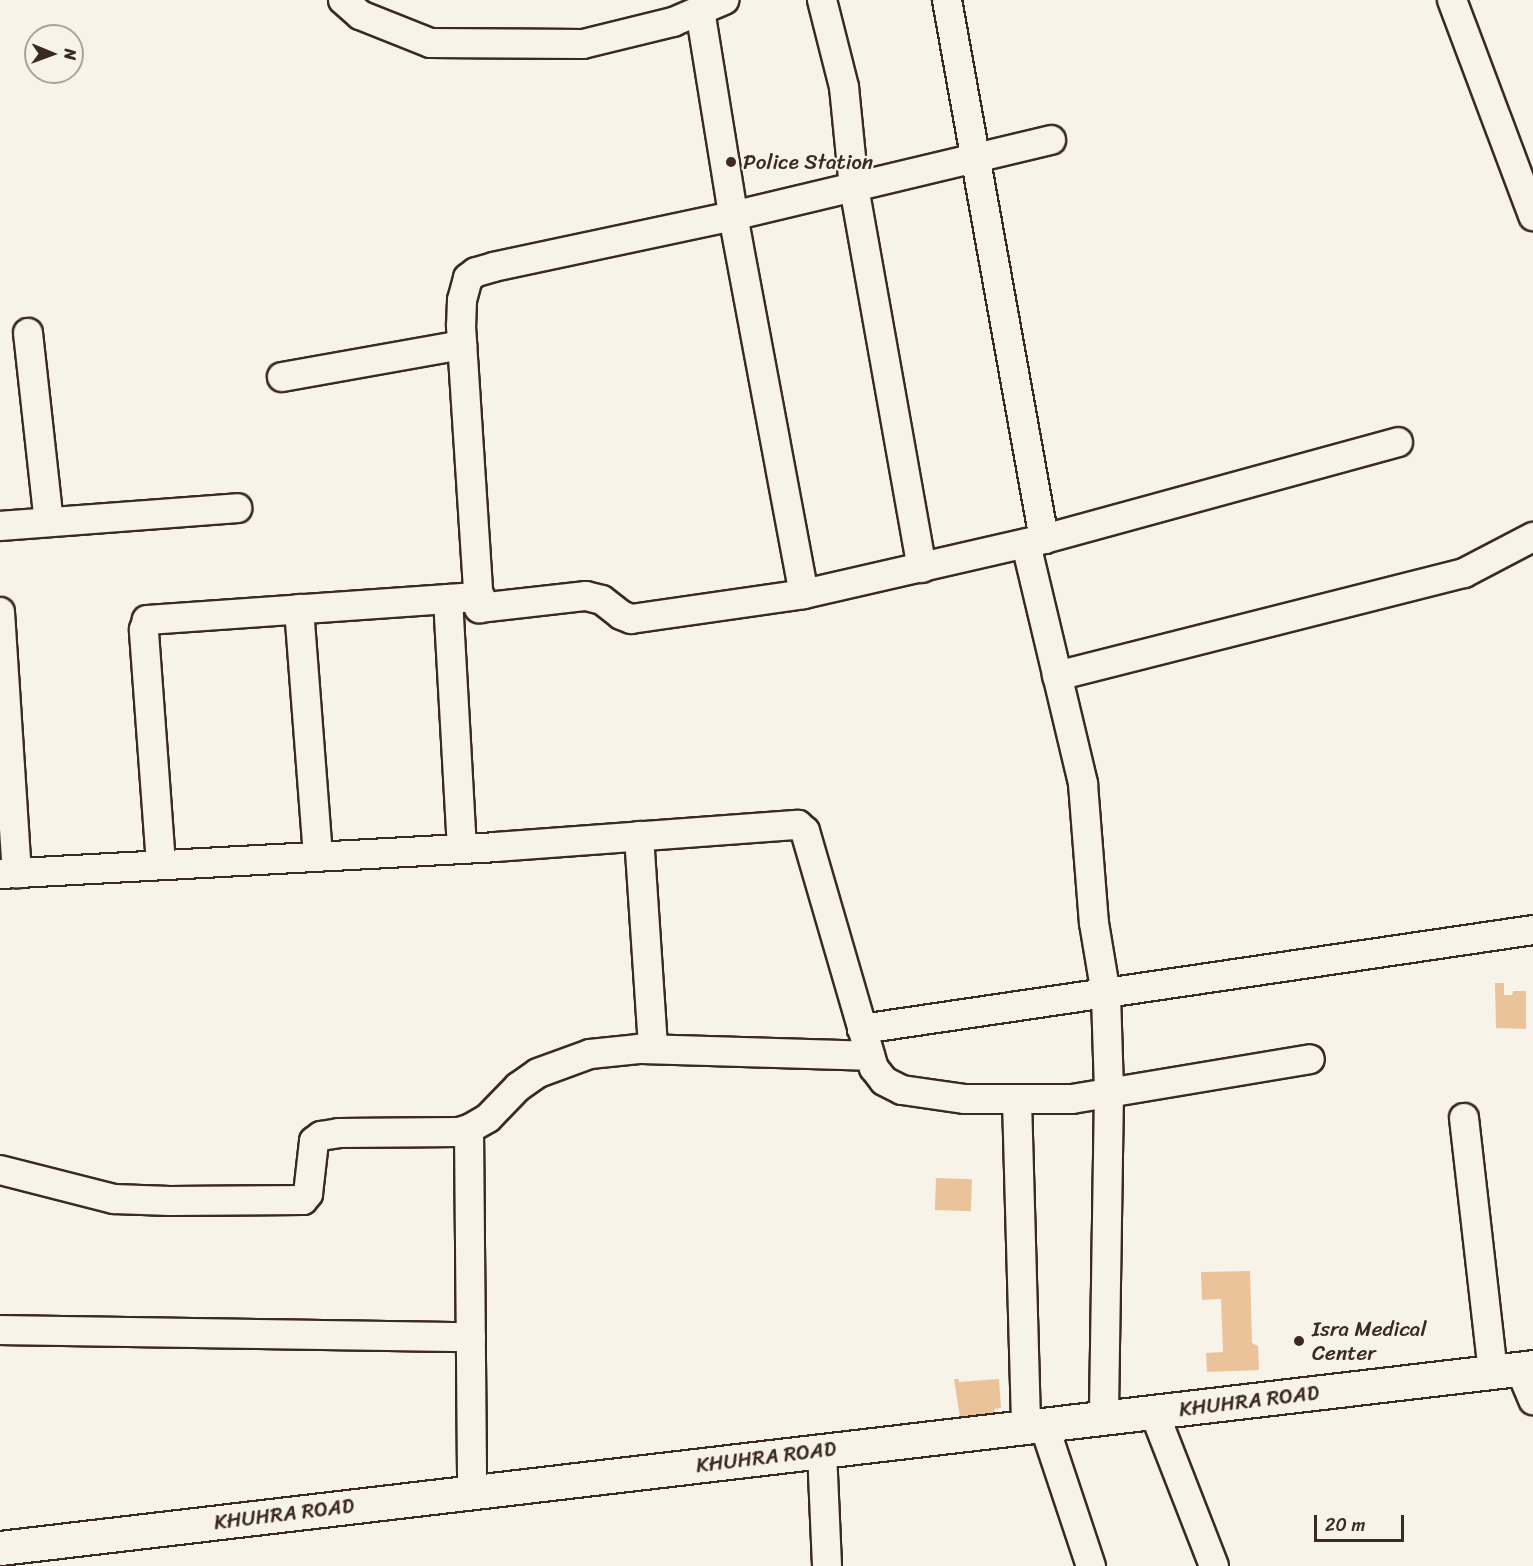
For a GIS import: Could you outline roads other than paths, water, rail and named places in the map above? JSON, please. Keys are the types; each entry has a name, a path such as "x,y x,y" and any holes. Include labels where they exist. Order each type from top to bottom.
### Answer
{"main road":[{"name":"KHUHRA ROAD","path":"0,1548 1515,1369"}],"street":[{"path":"343,0 360,15 430,43 583,44 673,22 712,5 733,216 804,594"},
{"path":"822,0 844,87 854,187 922,568"},
{"path":"947,0 975,158 1057,676 1083,784 1094,923 1106,995 1108,1092 1104,1418"},
{"path":"1452,0 1533,216"},
{"path":"1051,140 733,216 476,272 468,278 462,300 462,345 479,608 586,596 602,600 621,615 631,619 804,594 1035,542 1398,442"},
{"path":"28,333 49,522"},
{"path":"282,377 462,345"},
{"path":"0,526 237,508"},
{"path":"1057,676 1464,573 1533,537"},
{"path":"161,864 144,630 147,620 480,597"},
{"path":"447,599 462,848"},
{"path":"299,609 318,856"},
{"path":"0,612 9,874 462,848 798,825 805,831 873,1068 884,1081 902,1090 965,1099 1072,1099 1310,1059"},
{"path":"639,836 653,1049"},
{"path":"0,1170 114,1199 303,1200 308,1194 312,1147 314,1141 321,1136 339,1133 459,1132 470,1129 488,1118 518,1088 555,1065 590,1054 653,1049 866,1043 1106,995 1262,969 1533,930"},
{"path":"1017,1100 1035,1426 1091,1566"},
{"path":"1464,1118 1515,1369 1533,1400"},
{"path":"470,1129 472,1492"},
{"path":"0,1330 471,1337"},
{"path":"1154,1412 1214,1566"},
{"path":"822,1451 827,1566"}],"place":[{"name":"Police Station","path":"731,162"},
{"name":"Isra Medical Center","path":"1299,1341"}]}
